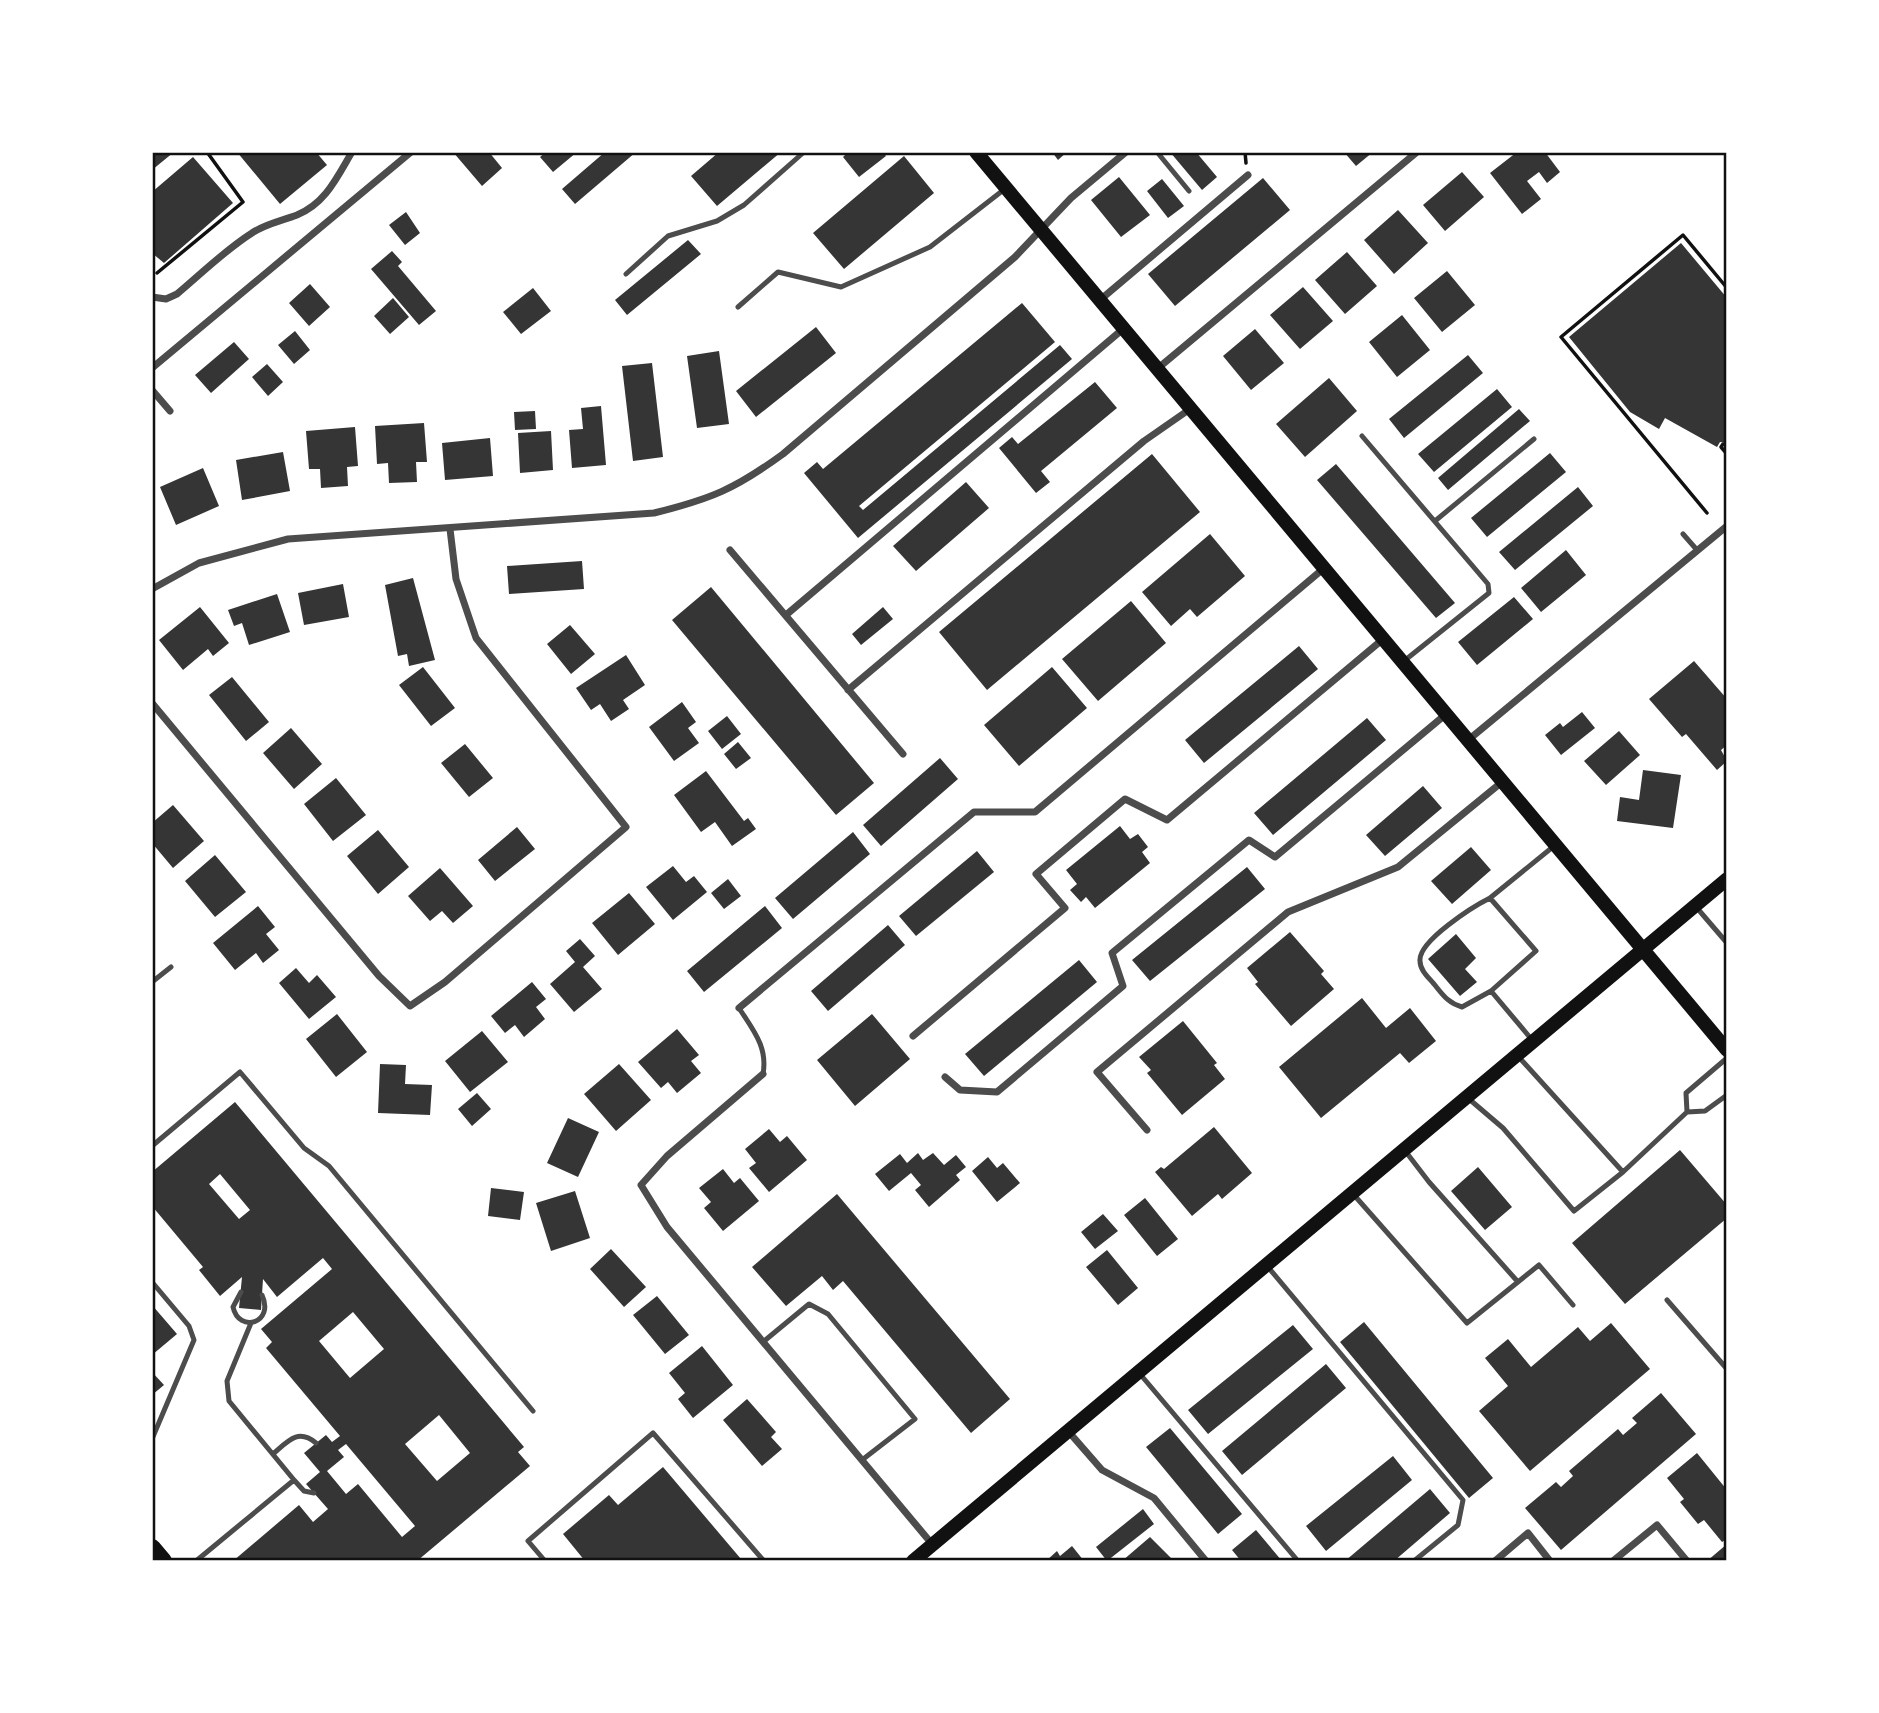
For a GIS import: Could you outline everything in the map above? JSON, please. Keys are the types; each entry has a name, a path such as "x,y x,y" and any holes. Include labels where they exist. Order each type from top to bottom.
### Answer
{"main road":[{"path":"976,152 1727,1051"},
{"path":"913,1561 1727,878"},
{"path":"152,1548 163,1561"}],"street":[{"path":"154,298 177,294 248,235 262,226 300,214 320,200 337,182 352,152"},
{"path":"152,368 411,152"},
{"path":"152,589 199,563 288,539 654,513 701,502 742,484 804,436 1015,257 1071,198 1126,152"},
{"path":"1157,369 1418,152"},
{"path":"1100,300 1248,176"},
{"path":"786,615 1124,328"},
{"path":"152,390 170,411"},
{"path":"848,690 1135,449 1190,409"},
{"path":"1467,741 1727,526"},
{"path":"152,703 379,976 410,1006 445,982 626,827 475,638 456,579 450,529"},
{"path":"730,550 903,754"},
{"path":"739,1008 974,812 1035,812 1323,569"},
{"path":"913,1036 1065,908 1036,874 1125,799 1167,820 1382,640"},
{"path":"945,1077 960,1090 997,1091 1123,986 1112,953 1249,840 1275,857 1445,715"},
{"path":"1147,1130 1097,1072 1288,912 1398,866 1502,782"},
{"path":"763,1074 667,1156 641,1185 667,1227 932,1544"},
{"path":"1068,1431 1102,1470 1154,1498 1206,1561"},
{"path":"1613,1561 1657,1525 1687,1561"},
{"path":"1495,1561 1528,1533 1550,1561"}],"lane":[{"path":"626,274 668,236 717,221 744,205 804,152"},
{"path":"1157,152 1189,191"},
{"path":"738,307 778,272 841,287 930,247 1006,188"},
{"path":"1362,436 1488,583 1489,593 1401,663"},
{"path":"1435,522 1534,439"},
{"path":"1683,534 1697,550"},
{"path":"1490,898 1536,951 1492,991 1462,1007 1451,1004 1424,972 1419,960 1423,948 1471,908 1490,898 1555,844"},
{"path":"1695,905 1727,943"},
{"path":"152,982 171,967"},
{"path":"1492,991 1533,1041"},
{"path":"739,1008 759,1038 766,1058 763,1074"},
{"path":"1517,1055 1623,1172"},
{"path":"1687,1112 1686,1093 1727,1058"},
{"path":"152,1146 240,1072 304,1149 329,1166 533,1411"},
{"path":"1466,1097 1503,1128 1574,1211 1623,1172 1687,1112 1704,1111 1727,1095"},
{"path":"1404,1149 1429,1182 1518,1282"},
{"path":"1352,1193 1467,1323 1539,1265 1573,1305"},
{"path":"1266,1265 1463,1500 1458,1525 1414,1561"},
{"path":"152,1282 189,1326 194,1340 152,1439"},
{"path":"241,1292 234,1302 234,1312 241,1320 251,1323"},
{"path":"262,1294 266,1303 264,1314 251,1323 227,1381 229,1401 304,1491 314,1493"},
{"path":"1667,1300 1727,1369"},
{"path":"763,1342 809,1304 828,1314 915,1419 862,1460"},
{"path":"1138,1372 1298,1561"},
{"path":"545,1561 527,1541 653,1433 764,1561"},
{"path":"273,1454 296,1435 306,1435 316,1443"},
{"path":"196,1561 294,1480"}],"path":[{"path":"158,273 243,202 207,152"},
{"path":"1707,513 1561,337 1683,235 1727,288"},
{"path":"1723,444 1721,447 1727,454"}],"building":[{"path":"152,152 174,152 152,170"},
{"path":"237,152 316,152 327,165 280,204"},
{"path":"453,152 489,152 502,168 482,186"},
{"path":"546,152 577,152 553,172 540,157"},
{"path":"605,152 636,152 575,204 562,189"},
{"path":"719,152 781,152 717,206 691,176"},
{"path":"848,152 883,152 886,156 859,177 843,157"},
{"path":"1052,152 1067,152 1058,160"},
{"path":"1170,152 1196,152 1217,177 1202,190"},
{"path":"1344,152 1373,152 1356,166"},
{"path":"1517,152 1545,152 1560,172 1547,183 1539,172 1527,181 1541,199 1522,214 1490,173"},
{"path":"904,156 934,193 844,269 813,233"},
{"path":"193,157 233,203 164,263 152,253 152,192"},
{"path":"1462,172 1484,197 1445,231 1423,205"},
{"path":"1119,177 1150,215 1121,237 1091,200"},
{"path":"1263,178 1290,210 1175,306 1148,274"},
{"path":"1162,179 1184,206 1168,218 1147,191"},
{"path":"1398,210 1428,243 1394,274 1364,240"},
{"path":"406,212 420,233 405,245 389,225"},
{"path":"688,240 701,254 627,315 615,300"},
{"path":"1681,243 1727,298 1727,443 1720,442 1717,447 1665,418 1659,429 1630,412 1569,337"},
{"path":"392,251 402,262 398,266 436,311 419,325 371,269"},
{"path":"1347,252 1377,286 1345,314 1315,280"},
{"path":"1447,271 1475,305 1442,332 1414,298"},
{"path":"310,284 330,307 309,326 289,303"},
{"path":"1303,287 1333,321 1300,349 1270,315"},
{"path":"533,288 551,311 521,334 503,312"},
{"path":"393,298 409,317 390,334 374,316"},
{"path":"1022,303 1055,342 859,506 863,510 1060,345 1072,359 858,538 804,473 817,462 823,469"},
{"path":"1402,315 1430,350 1397,377 1369,342"},
{"path":"816,327 836,353 756,417 736,391"},
{"path":"1255,329 1284,363 1251,390 1223,356"},
{"path":"295,331 310,350 294,364 278,345"},
{"path":"234,342 249,359 211,393 195,375"},
{"path":"719,351 729,424 697,428 687,356"},
{"path":"1468,355 1483,373 1404,438 1389,419"},
{"path":"652,363 663,457 633,461 622,366"},
{"path":"267,364 283,382 268,396 252,377"},
{"path":"1329,378 1357,411 1305,457 1276,424"},
{"path":"1095,382 1117,408 1041,471 1050,482 1036,493 999,448 1012,437 1018,444"},
{"path":"1497,389 1512,407 1434,472 1418,454"},
{"path":"601,406 606,465 572,468 569,430 583,429 581,408"},
{"path":"1519,409 1530,421 1448,490 1438,478"},
{"path":"535,411 536,429 515,430 514,412"},
{"path":"424,423 427,462 416,462 417,482 389,483 388,463 377,464 375,426"},
{"path":"355,427 358,466 347,467 348,486 321,488 320,469 309,469 306,431"},
{"path":"551,431 553,470 520,473 518,433"},
{"path":"490,438 493,476 445,480 442,443"},
{"path":"283,452 290,491 242,500 236,460"},
{"path":"1550,453 1566,472 1487,537 1471,518"},
{"path":"1152,454 1200,512 987,690 939,632"},
{"path":"1336,464 1455,603 1436,618 1317,480"},
{"path":"203,468 219,506 176,525 160,487"},
{"path":"966,482 989,508 916,571 893,546"},
{"path":"1578,487 1593,506 1515,570 1499,552"},
{"path":"1210,534 1245,576 1197,617 1190,609 1171,626 1142,592"},
{"path":"1566,550 1586,575 1541,612 1521,588"},
{"path":"582,561 584,589 509,594 507,566"},
{"path":"413,578 435,660 409,666 407,654 398,656 385,585"},
{"path":"343,584 349,617 304,625 298,593"},
{"path":"711,587 874,783 836,815 672,620"},
{"path":"277,594 290,632 249,645 242,623 234,626 228,610"},
{"path":"1514,597 1533,619 1477,665 1458,642"},
{"path":"1131,601 1166,643 1098,701 1062,659"},
{"path":"200,607 229,643 213,656 208,649 183,670 159,640"},
{"path":"883,607 893,619 861,645 852,634"},
{"path":"570,625 595,654 571,674 547,644"},
{"path":"1299,646 1318,669 1204,763 1185,740"},
{"path":"626,655 645,685 623,700 629,709 611,721 600,704 591,710 576,688"},
{"path":"1694,661 1727,699 1727,745 1721,750 1727,761 1717,770 1686,734 1682,737 1649,699"},
{"path":"423,667 455,708 431,726 399,685"},
{"path":"1052,667 1087,708 1019,766 984,725"},
{"path":"232,677 269,722 246,741 209,695"},
{"path":"682,702 696,722 688,728 699,743 674,761 649,727"},
{"path":"1582,712 1595,728 1561,755 1545,735 1560,723 1563,727"},
{"path":"727,716 741,734 722,749 708,731"},
{"path":"1367,718 1386,740 1273,835 1254,813"},
{"path":"291,728 322,764 294,789 263,753"},
{"path":"1619,731 1640,755 1606,785 1584,761"},
{"path":"738,742 751,758 736,769 724,754"},
{"path":"465,744 493,778 469,797 441,763"},
{"path":"940,758 958,779 881,846 863,825"},
{"path":"1643,770 1681,775 1673,828 1617,821 1620,797 1639,800"},
{"path":"706,771 744,821 748,818 756,829 732,846 715,822 701,832 674,795"},
{"path":"336,778 366,815 333,841 304,804"},
{"path":"1423,786 1442,808 1385,856 1366,835"},
{"path":"173,805 204,841 173,868 152,843 152,823"},
{"path":"1120,826 1130,839 1138,834 1148,847 1142,852 1150,863 1095,908 1086,897 1081,902 1070,890 1077,884 1066,870"},
{"path":"517,827 535,849 495,881 478,860"},
{"path":"378,830 409,867 378,894 347,856"},
{"path":"853,832 870,854 793,919 775,898"},
{"path":"1471,847 1491,870 1452,904 1431,881"},
{"path":"977,851 994,872 916,936 899,916"},
{"path":"215,855 246,892 215,917 185,881"},
{"path":"673,866 686,882 694,876 707,892 673,920 646,887"},
{"path":"1247,867 1265,889 1150,981 1132,960"},
{"path":"440,868 473,906 453,923 442,911 430,921 408,896"},
{"path":"728,879 741,896 724,909 711,893"},
{"path":"629,893 655,924 618,955 592,923"},
{"path":"258,906 275,927 266,934 279,950 263,963 256,953 235,970 213,943"},
{"path":"765,906 782,928 704,992 687,971"},
{"path":"888,925 905,945 828,1011 811,991"},
{"path":"1290,932 1324,971 1321,974 1334,989 1291,1026 1255,984 1258,982 1247,968"},
{"path":"1456,934 1476,958 1465,969 1477,982 1460,996 1428,959"},
{"path":"580,939 595,956 583,967 602,989 574,1012 550,984 575,962 566,951"},
{"path":"1079,960 1097,982 984,1076 965,1054"},
{"path":"296,968 309,983 317,975 336,997 309,1019 279,983"},
{"path":"532,982 546,999 536,1007 545,1019 524,1037 515,1025 505,1033 491,1016"},
{"path":"1362,998 1386,1028 1410,1008 1436,1041 1409,1063 1400,1053 1321,1118 1279,1067"},
{"path":"337,1014 367,1052 336,1077 306,1039"},
{"path":"872,1014 910,1059 855,1106 817,1060"},
{"path":"1183,1021 1217,1063 1214,1065 1225,1079 1182,1115 1147,1073 1151,1070 1139,1057"},
{"path":"677,1029 699,1055 691,1061 701,1073 677,1093 668,1082 661,1088 638,1062"},
{"path":"482,1031 508,1062 470,1092 445,1061"},
{"path":"380,1064 406,1065 405,1084 432,1085 430,1115 378,1113"},
{"path":"619,1064 651,1100 616,1131 584,1094"},
{"path":"477,1093 491,1109 472,1126 458,1109"},
{"path":"235,1102 524,1447 518,1452 530,1466 417,1561 321,1561 318,1558 233,1561 299,1505 313,1522 328,1509 306,1484 320,1472 304,1453 326,1435 332,1442 340,1436 266,1348 272,1342 261,1329 332,1269 323,1258 277,1297 263,1279 261,1310 239,1308 242,1277 220,1296 199,1270 203,1267 152,1206 152,1172","holes":["220,1174 250,1210 239,1219 209,1184","353,1312 384,1349 350,1378 319,1341","439,1415 470,1453 437,1481 405,1444","346,1444 415,1526 402,1537 358,1484 346,1494 327,1471 344,1457 338,1450"]},
{"path":"568,1118 599,1132 578,1177 547,1163"},
{"path":"1214,1127 1252,1173 1222,1199 1218,1194 1192,1216 1155,1172 1161,1167 1164,1169"},
{"path":"769,1129 780,1142 787,1136 807,1160 769,1192 749,1168 756,1163 745,1149"},
{"path":"1680,1150 1727,1205 1727,1218 1625,1304 1572,1243"},
{"path":"918,1153 923,1160 933,1153 944,1165 956,1155 966,1167 956,1175 960,1180 929,1207 915,1190 921,1185 911,1173 889,1191 875,1174 900,1154 907,1163"},
{"path":"988,1157 997,1168 1003,1163 1020,1183 997,1202 972,1171"},
{"path":"1478,1167 1512,1207 1485,1230 1451,1191"},
{"path":"723,1169 734,1183 740,1178 759,1201 723,1231 704,1208 711,1202 699,1188"},
{"path":"491,1188 524,1192 520,1220 488,1216"},
{"path":"575,1191 590,1238 551,1251 536,1203"},
{"path":"837,1194 1010,1399 971,1433 843,1281 833,1290 822,1276 786,1306 752,1267"},
{"path":"1145,1198 1178,1239 1157,1256 1124,1215"},
{"path":"1103,1214 1118,1231 1095,1249 1081,1232"},
{"path":"611,1249 646,1287 624,1307 590,1269"},
{"path":"1107,1250 1138,1288 1118,1305 1086,1267"},
{"path":"657,1296 689,1335 665,1354 633,1315"},
{"path":"152,1305 177,1334 152,1355"},
{"path":"1364,1322 1493,1478 1469,1498 1340,1342"},
{"path":"1611,1323 1650,1369 1530,1471 1479,1411 1508,1386 1485,1358 1508,1339 1531,1367 1578,1327 1590,1341"},
{"path":"1293,1325 1313,1349 1208,1434 1188,1410"},
{"path":"702,1346 733,1385 693,1418 678,1399 685,1393 669,1373"},
{"path":"1326,1364 1346,1388 1242,1475 1222,1451"},
{"path":"152,1372 164,1385 152,1395"},
{"path":"1661,1393 1696,1434 1561,1550 1525,1508 1556,1482 1561,1487 1573,1476 1569,1471 1618,1429 1623,1435 1637,1423 1632,1418"},
{"path":"747,1399 776,1432 771,1437 782,1449 762,1466 723,1420"},
{"path":"1170,1428 1242,1514 1218,1534 1146,1447"},
{"path":"1697,1453 1727,1490 1727,1539 1722,1542 1704,1520 1698,1524 1680,1502 1684,1499 1667,1478"},
{"path":"1393,1456 1412,1480 1326,1551 1306,1526"},
{"path":"663,1467 741,1559 585,1561 563,1534 609,1495 618,1505"},
{"path":"1430,1489 1450,1513 1394,1561 1345,1561"},
{"path":"1143,1509 1154,1524 1107,1561 1096,1547"},
{"path":"1256,1530 1282,1561 1241,1561 1232,1550"},
{"path":"1150,1537 1174,1561 1122,1561"},
{"path":"1727,1544 1727,1561 1707,1561"},
{"path":"1072,1546 1084,1561 1046,1561 1057,1551 1060,1556"}]}
